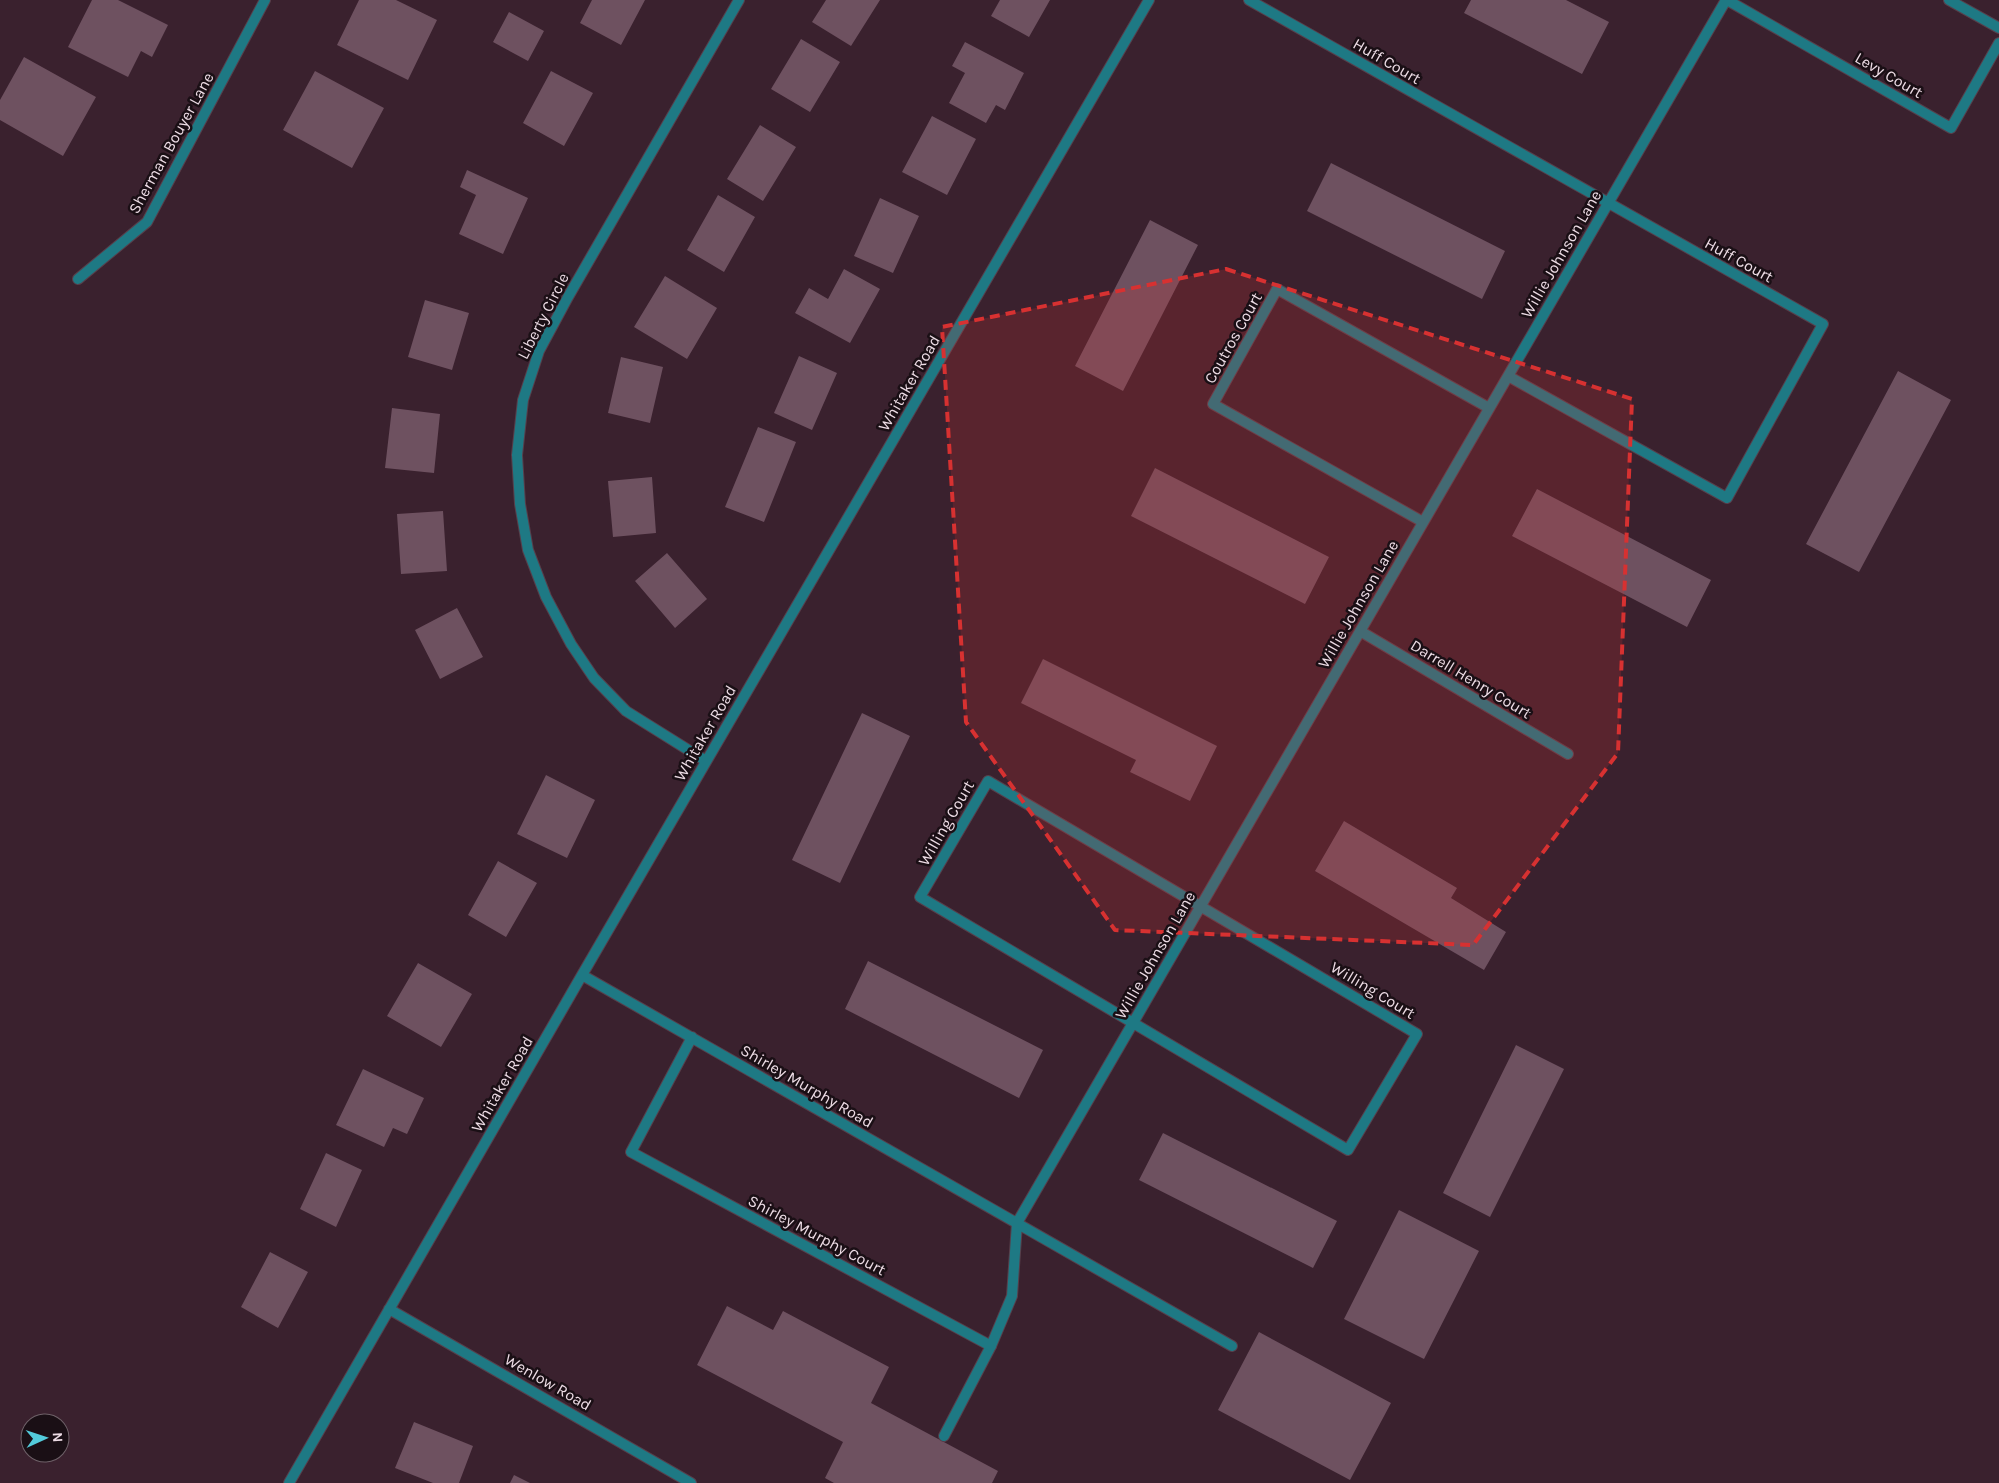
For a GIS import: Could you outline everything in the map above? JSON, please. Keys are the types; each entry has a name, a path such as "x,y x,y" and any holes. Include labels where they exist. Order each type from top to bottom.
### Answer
{"street":[{"name":"Sherman Bouyer Lane","path":"78,279 147,222 265,0"},
{"name":"Liberty Circle","path":"706,761 626,711 594,678 571,644 546,597 528,550 520,504 517,455 523,400 539,351 568,297 739,0"},
{"name":"Whitaker Road","path":"289,1483 582,974 1149,0"},
{"name":"Huff Court","path":"1248,0 1823,324 1727,498 1508,376"},
{"name":"Willie Johnson Lane","path":"1017,1223 1726,0"},
{"name":"Levy Court","path":"1726,0 1951,128 1999,43"},
{"path":"1949,0 1999,28"},
{"name":"Coutros Court","path":"1423,522 1213,404 1277,289 1489,408"},
{"name":"Darrell Henry Court","path":"1360,631 1568,754"},
{"name":"Willing Court","path":"988,781 1417,1034 1348,1150 1133,1023 920,897 988,781"},
{"name":"Shirley Murphy Road","path":"582,974 1232,1346"},
{"name":"Shirley Murphy Court","path":"692,1037 631,1152 992,1346"},
{"path":"944,1436 992,1346 1012,1296 1017,1223"},
{"name":"Wenlow Road","path":"389,1309 691,1483"}],"highlighted area":[{"path":"1226,269 1632,399 1618,753 1473,945 1115,930 966,722 942,327"}],"building":[{"path":"92,0 118,0 168,25 152,57 141,51 128,77 68,47"},
{"path":"359,0 396,0 437,20 408,80 337,45"},
{"path":"592,0 645,0 621,45 580,23"},
{"path":"826,0 880,0 851,46 812,22"},
{"path":"1000,0 1050,0 1029,37 991,16"},
{"path":"1471,0 1566,0 1609,22 1582,74 1464,13"},
{"path":"509,12 544,31 528,61 493,42"},
{"path":"801,39 840,62 810,112 771,89"},
{"path":"965,42 1024,73 1005,110 996,105 986,123 949,103 965,73 952,66"},
{"path":"24,57 96,97 63,156 0,120 0,100"},
{"path":"315,71 384,108 352,168 283,130"},
{"path":"551,71 593,93 564,146 523,123"},
{"path":"932,116 976,139 947,195 902,172"},
{"path":"760,125 796,147 763,201 727,179"},
{"path":"1331,163 1505,251 1482,299 1307,211"},
{"path":"467,170 528,198 503,254 459,234 476,195 460,187"},
{"path":"718,195 755,217 724,272 687,250"},
{"path":"880,198 919,216 893,273 854,256"},
{"path":"1150,220 1198,245 1123,391 1075,366"},
{"path":"844,269 880,289 850,343 795,313 809,288 828,299"},
{"path":"665,276 717,308 687,359 634,327"},
{"path":"425,300 469,313 452,370 408,357"},
{"path":"799,356 837,373 812,430 774,413"},
{"path":"621,357 663,367 650,423 608,413"},
{"path":"1898,371 1951,400 1859,572 1806,544"},
{"path":"392,408 440,414 434,473 385,468"},
{"path":"758,427 796,442 764,522 725,507"},
{"path":"1155,468 1329,557 1305,604 1131,516"},
{"path":"652,477 656,533 613,537 608,481"},
{"path":"1537,489 1711,580 1687,627 1512,536"},
{"path":"443,511 447,571 401,574 397,514"},
{"path":"667,553 707,599 675,628 635,581"},
{"path":"457,608 483,657 440,679 415,630"},
{"path":"1043,659 1217,746 1190,801 1130,772 1136,760 1021,703"},
{"path":"862,713 910,736 840,883 792,860"},
{"path":"546,775 595,800 567,858 517,834"},
{"path":"1344,821 1457,888 1451,898 1506,932 1484,970 1315,871"},
{"path":"498,861 537,883 506,937 468,915"},
{"path":"868,961 1043,1050 1019,1098 845,1009"},
{"path":"418,963 472,994 441,1047 387,1016"},
{"path":"1516,1045 1564,1069 1490,1217 1443,1193"},
{"path":"363,1069 424,1098 407,1134 393,1128 384,1147 336,1125"},
{"path":"1163,1133 1337,1221 1313,1268 1139,1180"},
{"path":"326,1153 362,1170 336,1227 300,1209"},
{"path":"1399,1210 1479,1251 1424,1359 1344,1319"},
{"path":"270,1252 308,1272 278,1328 241,1307"},
{"path":"727,1306 773,1330 783,1311 889,1367 871,1403 998,1471 992,1483 834,1483 825,1478 843,1442 697,1365"},
{"path":"1259,1332 1391,1403 1350,1480 1218,1410"},
{"path":"414,1422 473,1446 459,1483 433,1483 395,1468"},
{"path":"514,1475 530,1483 510,1483"}]}
